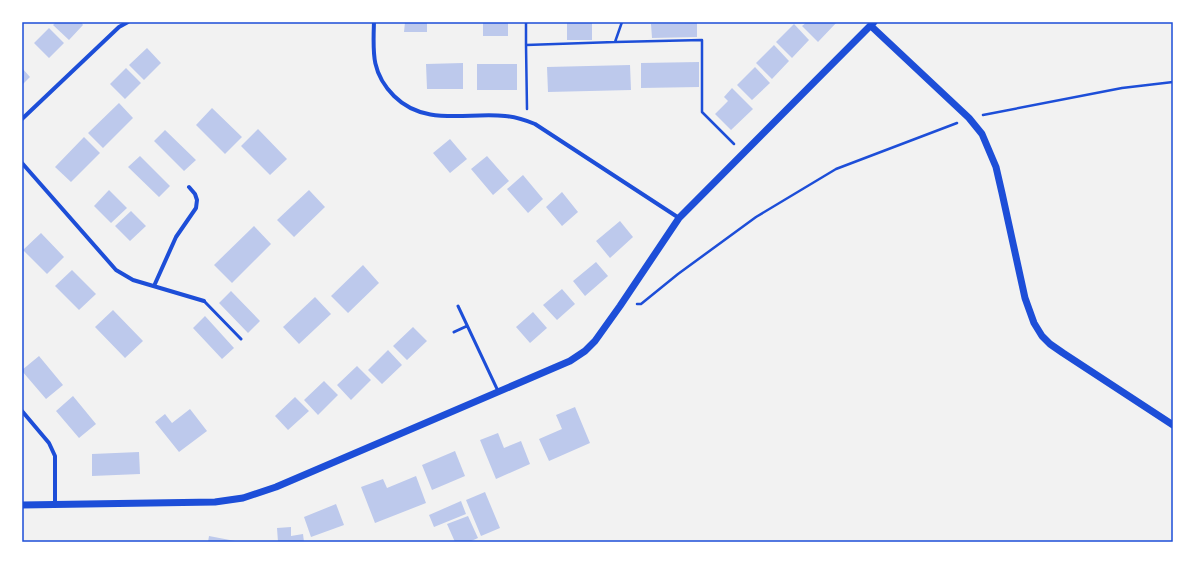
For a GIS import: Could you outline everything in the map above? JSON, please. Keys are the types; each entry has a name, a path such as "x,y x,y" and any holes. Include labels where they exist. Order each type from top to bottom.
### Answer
{"street":[{"path":"22,119 119,27 128,22"},
{"path":"374,22 373,53 378,74 388,90 402,104 418,112 436,116 504,116 535,124 679,218"},
{"path":"22,505 215,502 243,498 276,487 570,361 585,351 595,341 679,218 872,24 969,118 982,134 996,167 1024,298 1034,323 1042,336 1063,353 1173,425"},
{"path":"22,162 116,270 133,280 204,301"},
{"path":"154,286 176,238 196,208 197,200 195,194 189,187"},
{"path":"22,411 49,442 55,456 55,504"}],"lane":[{"path":"204,301 241,339"},
{"path":"458,306 498,392"},
{"path":"454,332 467,326"}],"path":[{"path":"526,22 527,121"},
{"path":"615,42 622,22"},
{"path":"526,45 702,40 702,112 743,153"},
{"path":"620,306 641,304 678,274 756,217 836,170 969,118 1122,88 1173,82"}],"building":[{"path":"56,22 81,22 83,25 69,40 53,25"},
{"path":"405,22 427,22 427,32 404,32"},
{"path":"483,22 508,22 508,36 483,36"},
{"path":"567,22 592,22 592,40 567,40"},
{"path":"807,22 837,22 818,42 802,26"},
{"path":"697,23 697,37 652,38 651,24"},
{"path":"794,24 809,40 792,58 776,42"},
{"path":"49,28 64,43 49,58 34,43"},
{"path":"774,45 789,61 772,79 756,63"},
{"path":"147,48 161,63 144,80 129,65"},
{"path":"699,62 699,87 641,88 641,63"},
{"path":"463,63 463,89 427,89 426,64"},
{"path":"477,64 517,64 517,90 477,90"},
{"path":"630,65 631,90 548,92 547,67"},
{"path":"755,67 770,83 752,100 737,85"},
{"path":"22,68 30,77 22,85"},
{"path":"126,68 141,83 125,99 110,84"},
{"path":"732,88 753,109 731,130 715,114 728,101 724,97"},
{"path":"119,103 133,118 103,148 88,133"},
{"path":"212,108 242,137 225,154 196,125"},
{"path":"258,129 287,159 270,175 241,146"},
{"path":"165,130 196,160 184,171 154,141"},
{"path":"84,137 100,153 71,182 55,167"},
{"path":"450,139 467,159 450,173 433,153"},
{"path":"140,156 170,186 159,197 128,167"},
{"path":"487,156 509,181 493,195 471,169"},
{"path":"523,175 543,199 528,213 507,189"},
{"path":"109,190 127,208 111,223 94,206"},
{"path":"309,190 325,207 294,237 277,220"},
{"path":"562,192 578,212 562,226 546,207"},
{"path":"131,211 146,226 130,241 115,226"},
{"path":"620,221 633,237 610,258 596,241"},
{"path":"254,226 271,244 232,283 214,265"},
{"path":"41,233 64,257 47,274 23,250"},
{"path":"596,262 608,276 585,296 573,281"},
{"path":"363,265 379,283 348,313 331,296"},
{"path":"72,270 96,294 79,310 55,286"},
{"path":"562,289 575,304 557,320 543,305"},
{"path":"231,291 260,321 248,333 219,303"},
{"path":"315,297 331,314 299,344 283,327"},
{"path":"113,310 143,341 125,358 95,327"},
{"path":"533,312 547,328 530,343 516,327"},
{"path":"205,316 234,348 222,359 193,328"},
{"path":"413,327 427,341 407,360 393,346"},
{"path":"388,350 402,365 382,384 368,370"},
{"path":"39,356 63,385 46,399 22,371"},
{"path":"357,366 371,380 351,400 337,385"},
{"path":"324,381 338,395 318,415 304,400"},
{"path":"73,396 96,424 79,438 56,411"},
{"path":"295,397 309,411 288,430 275,416"},
{"path":"575,407 590,443 549,461 539,439 562,429 556,415"},
{"path":"190,409 207,431 179,452 155,422 165,414 172,423"},
{"path":"498,433 504,448 521,441 530,464 496,479 480,440"},
{"path":"455,451 465,476 432,490 422,465"},
{"path":"139,452 140,474 92,476 92,454"},
{"path":"416,476 426,503 375,523 361,487 383,479 387,488"},
{"path":"485,492 500,528 481,536 466,500"},
{"path":"461,501 466,514 434,527 429,515"},
{"path":"336,504 344,525 311,537 304,517"},
{"path":"468,516 478,538 469,542 455,542 447,524"},
{"path":"291,527 291,536 303,534 304,542 278,542 277,528"},
{"path":"209,536 235,541 235,542 208,542"}]}
